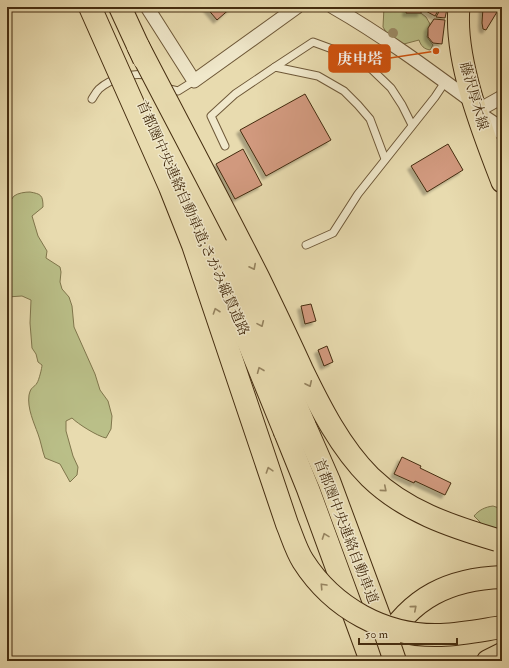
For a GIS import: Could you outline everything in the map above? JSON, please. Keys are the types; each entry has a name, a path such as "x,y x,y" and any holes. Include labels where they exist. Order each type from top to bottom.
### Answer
{"highway":[{"path":"90,7 179,209 214,307 287,524 302,559 311,572 334,598 348,608 377,623 391,628 406,632 441,635 502,627"},
{"name":"首都圏中央連絡自動車道;さがみ縦貫道路","path":"95,7 187,201 250,346 295,428"},
{"name":"首都圏中央連絡自動車道;さがみ縦貫道路","path":"120,7 138,46 295,428"},
{"path":"138,46 259,278 319,404 351,454 370,476 404,504 424,515 499,541"},
{"name":"首都圏中央連絡自動車道","path":"295,428 308,489 371,661"},
{"name":"首都圏中央連絡自動車道","path":"295,428 329,481 396,661"},
{"path":"375,661 390,633 414,607 429,596 446,587 464,582 482,578 502,577"},
{"path":"488,661 502,654"}],"main road":[{"name":"藤沢厚木線","path":"459,7 459,35 462,56 476,110 502,182"}],"street":[{"path":"147,7 194,81 297,7"},
{"path":"333,7 396,46 445,82 502,131"},
{"path":"476,110 502,97"}],"lane":[{"path":"225,146 211,116 235,94 313,42 362,60 391,88 412,125"},
{"path":"275,67 318,76 344,91 370,119 385,159"},
{"path":"92,99 100,89 118,78 137,74 148,75 164,87 178,91 194,81"},
{"path":"306,245 333,233 358,194 445,82"}],"green space":[{"path":"384,7 413,7 426,17 430,24 427,37 433,45 430,50 423,47 419,40 404,44 396,41 388,35 383,27"},
{"path":"30,192 39,194 43,200 43,207 32,216 38,236 47,251 46,258 60,267 60,282 62,289 69,297 72,306 74,327 95,374 100,390 108,401 112,416 111,429 106,438 88,430 72,418 66,421 66,431 73,456 78,467 77,475 70,482 60,464 45,458 30,410 29,395 38,381 42,365 38,362 36,354 32,348 30,323 31,300 22,296 7,297 7,211 14,196 17,194"},
{"path":"493,506 499,508 502,507 502,530 483,525 474,516 482,509"}],"building":[{"path":"206,7 232,7 217,20"},
{"path":"407,7 422,7 421,13 406,13"},
{"path":"423,7 440,7 435,16 422,9"},
{"path":"483,7 500,7 486,30 483,29 482,23"},
{"path":"441,8 447,9 445,18 436,17"},
{"path":"434,19 445,20 442,44 433,43 428,37 428,28"},
{"path":"305,94 331,140 266,176 240,130"},
{"path":"448,144 463,170 427,192 411,166"},
{"path":"243,149 262,185 235,199 216,164"},
{"path":"311,304 316,321 305,324 301,306"},
{"path":"327,346 333,362 324,366 318,350"},
{"path":"402,457 421,466 420,468 451,483 445,495 415,481 414,483 394,474"}],"place":[{"name":"庚申塔","path":"436,51"}]}
